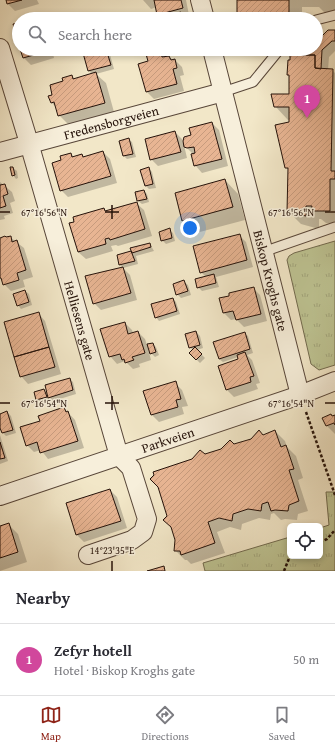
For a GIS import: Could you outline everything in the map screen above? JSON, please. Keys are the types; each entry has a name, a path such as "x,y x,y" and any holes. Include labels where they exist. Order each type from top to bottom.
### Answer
{"street":[{"path":"200,0 203,12"},
{"name":"Helliesens gate","path":"0,48 29,143 119,456 131,468 147,519 143,532 132,540 88,555"},
{"name":"Biskop Kroghs gate","path":"214,56 300,395"},
{"name":"Fredensborgveien","path":"0,152 223,92"},
{"name":"Parkveien","path":"0,496 300,395 335,381"}],"lane":[{"path":"323,18 335,14"},
{"path":"223,92 253,82 274,56"},
{"path":"263,252 335,227"}],"path":[{"path":"300,395 335,495"},
{"path":"323,541 327,539 335,530"},
{"path":"284,571 289,559"}],"green space":[{"path":"335,241 335,365 319,370 311,364 287,260 289,256 294,253"},
{"path":"326,492 335,492 335,571 205,571 203,563 287,538 287,559 323,559 323,527 329,525"}],"building":[{"path":"6,0 22,0 7,4"},
{"path":"154,0 181,0 183,8 168,12 156,12"},
{"path":"237,0 289,0 289,12 237,12"},
{"path":"328,30 335,30 335,41 332,41 323,49 323,35"},
{"path":"84,56 108,56 111,65 88,71"},
{"path":"146,56 169,56 171,60 175,59 177,68 173,69 177,84 146,92 138,64 148,61"},
{"path":"290,56 315,56 315,68 333,69 331,171 335,171 335,179 330,179 330,211 311,211 312,206 306,206 306,216 287,212 288,168 285,168 275,125 289,122 289,107 274,107 271,94 289,94 289,75 287,75 288,60 290,60"},
{"path":"315,56 322,56 321,69 315,68"},
{"path":"96,72 105,103 58,116 54,102 51,103 48,96 52,95 50,85 63,81 62,78 72,75 73,79"},
{"path":"212,122 222,159 194,166 191,154 195,153 194,147 184,147 184,137 191,135 189,128"},
{"path":"175,131 181,152 150,160 145,139"},
{"path":"129,138 133,154 123,156 119,141"},
{"path":"103,151 111,176 60,191 52,163 61,160 60,156 71,153 72,157 82,154 83,157"},
{"path":"10,167 13,167 15,175 12,176"},
{"path":"149,167 153,184 145,186 140,170"},
{"path":"225,179 233,207 182,221 175,193"},
{"path":"5,184 8,194 3,196 6,206 0,208 0,185"},
{"path":"144,190 147,199 137,201 135,192"},
{"path":"137,202 145,229 110,240 109,238 105,239 106,244 78,252 69,223 74,222 73,217 104,208 105,211"},
{"path":"170,228 172,238 161,241 159,232"},
{"path":"240,234 247,260 200,273 193,246"},
{"path":"11,236 12,242 17,240 26,270 17,273 19,280 3,285 0,278 0,238"},
{"path":"150,243 151,247 132,253 130,248"},
{"path":"131,251 135,261 119,265 117,255"},
{"path":"123,267 131,293 93,304 85,276"},
{"path":"214,274 216,283 197,288 195,279"},
{"path":"184,280 188,291 176,295 173,284"},
{"path":"254,287 261,314 236,320 233,311 223,313 219,298 229,296 229,293"},
{"path":"25,290 29,302 17,306 13,294"},
{"path":"173,298 177,311 155,318 151,304"},
{"path":"39,312 49,347 14,357 4,322"},
{"path":"125,322 128,334 138,331 145,353 132,357 134,360 125,363 120,354 109,357 100,329"},
{"path":"196,331 200,345 189,348 185,334"},
{"path":"245,332 250,349 219,359 213,342"},
{"path":"153,343 156,352 150,354 147,344"},
{"path":"49,347 55,367 20,377 14,357"},
{"path":"195,347 202,354 196,360 189,353"},
{"path":"245,352 254,376 250,377 251,382 226,390 218,366 238,359 237,355"},
{"path":"70,378 73,390 48,398 45,385"},
{"path":"176,381 181,399 176,400 178,407 151,415 143,391"},
{"path":"44,389 47,397 36,400 34,392"},
{"path":"64,407 66,412 68,411 78,441 40,453 37,442 26,446 20,427 40,421 38,416"},
{"path":"7,411 13,430 2,433 0,428 0,414"},
{"path":"331,414 332,416 335,415 335,425 334,423 326,426 322,418"},
{"path":"259,430 263,435 275,430 281,447 286,445 294,469 289,470 299,501 289,505 288,511 271,511 268,502 262,504 261,511 248,509 233,514 232,521 219,518 208,522 215,543 181,555 180,551 174,551 175,540 171,527 163,520 167,516 158,487 150,479 154,475 153,472 192,459 200,450 205,454 221,449 230,440 234,444 251,439"},
{"path":"0,442 5,458 0,459"},
{"path":"110,489 121,521 76,535 66,503"},
{"path":"9,523 18,552 0,558 0,526"},
{"path":"164,566 165,571 147,571"}],"place":[{"name":"Zefyr hotell","path":"307,118"}]}
